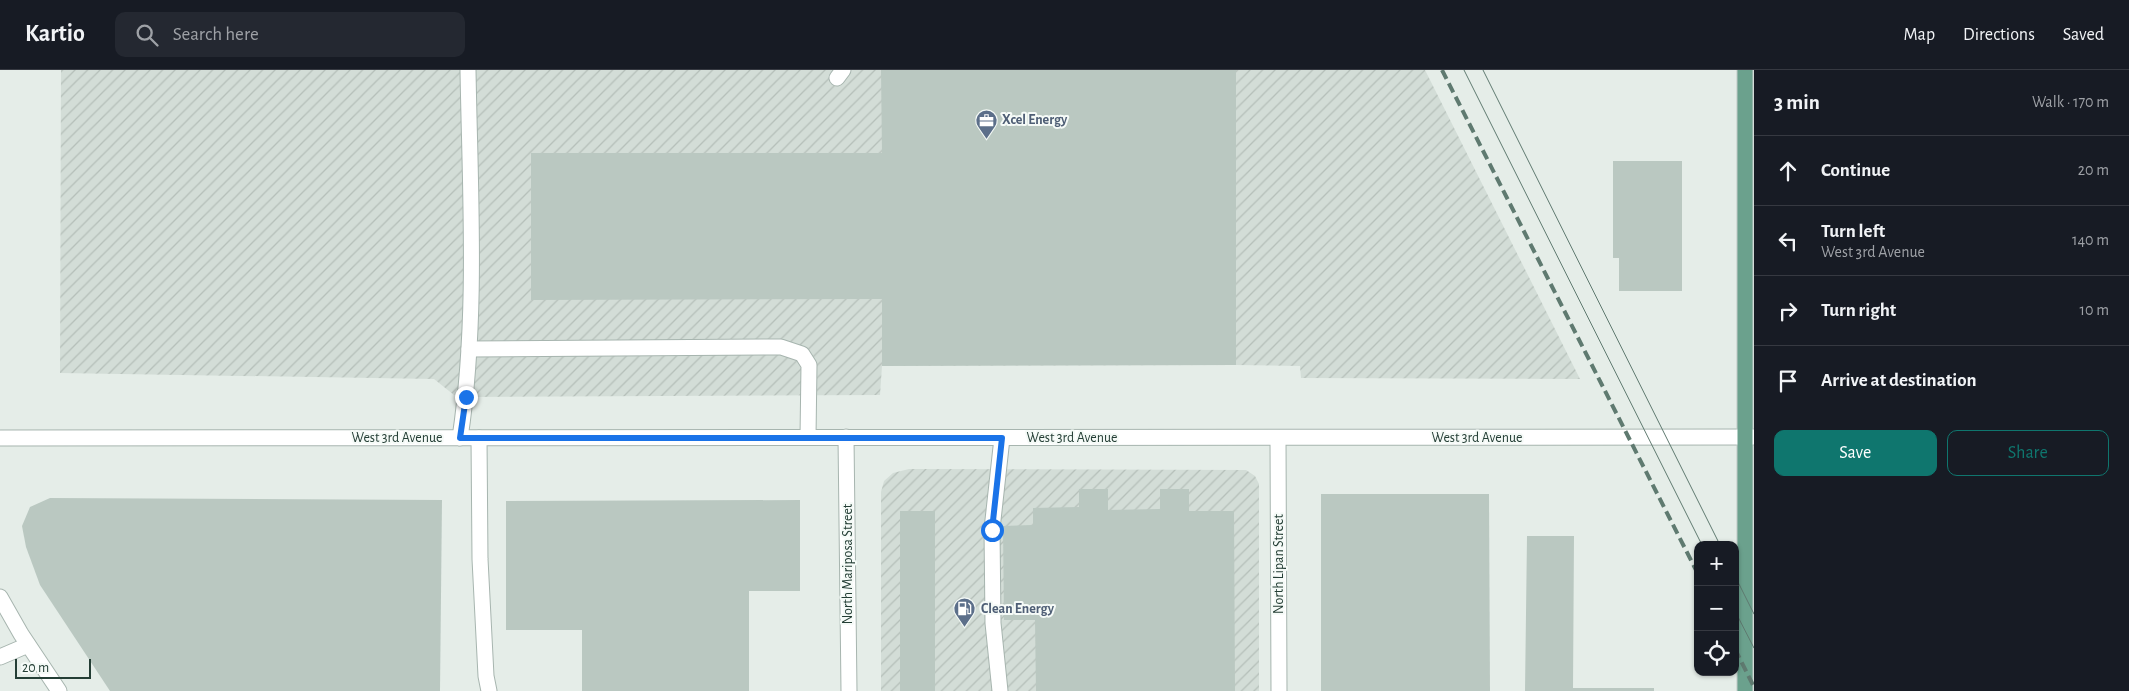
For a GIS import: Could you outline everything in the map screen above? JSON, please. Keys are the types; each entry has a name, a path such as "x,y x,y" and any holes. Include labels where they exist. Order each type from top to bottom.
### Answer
{"main road":[{"path":"1745,70 1749,87 1749,437 1745,691"}],"street":[{"path":"460,438 466,397 471,298 468,70"},
{"path":"469,350 781,346 802,354 809,366 808,437"},
{"name":"North Mariposa Street","path":"846,437 848,691"},
{"name":"West 3rd Avenue","path":"0,438 1749,437"},
{"path":"479,438 480,559 486,676 489,691"},
{"path":"1000,691 993,623 992,530 1002,438"},
{"name":"North Lipan Street","path":"1278,438 1279,691"},
{"path":"0,596 28,645 59,691"},
{"path":"0,657 28,645"}],"shaded area":[{"path":"61,70 1425,70 1580,379 1301,378 1300,366 882,366 880,395 466,397 454,395 434,379 60,373"},
{"path":"909,469 1246,470 1255,476 1259,484 1259,691 881,691 881,492 884,481 893,473"}],"building":[{"path":"881,70 1236,70 1236,365 882,366 882,299 531,300 531,153 882,153"},
{"path":"1613,161 1682,161 1682,291 1619,291 1619,258 1613,258"},
{"path":"1079,489 1108,489 1108,510 1160,509 1160,489 1189,489 1189,511 1234,511 1235,691 1036,691 1035,620 1004,620 1003,526 1033,525 1033,508 1079,507"},
{"path":"1321,494 1489,494 1490,691 1321,691"},
{"path":"50,498 442,500 440,691 110,691 40,585 26,547 22,526 30,507"},
{"path":"800,500 800,591 749,591 749,691 582,691 582,630 506,630 506,501"},
{"path":"900,511 935,511 935,691 900,691"},
{"path":"1527,536 1574,536 1573,688 1654,688 1654,691 1525,691"}],"tram line":[{"path":"1464,70 1700,541"},
{"path":"1483,70 1718,541"},
{"path":"1739,584 1754,614"},
{"path":"1739,619 1754,648"}],"railway":[{"path":"1442,70 1694,566"},
{"path":"1739,657 1754,687"}],"place":[{"name":"Xcel Energy","path":"986,139"},
{"name":"Clean Energy","path":"965,628"}],"route":[{"path":"466,397 460,438 1002,438 992,530"}]}
